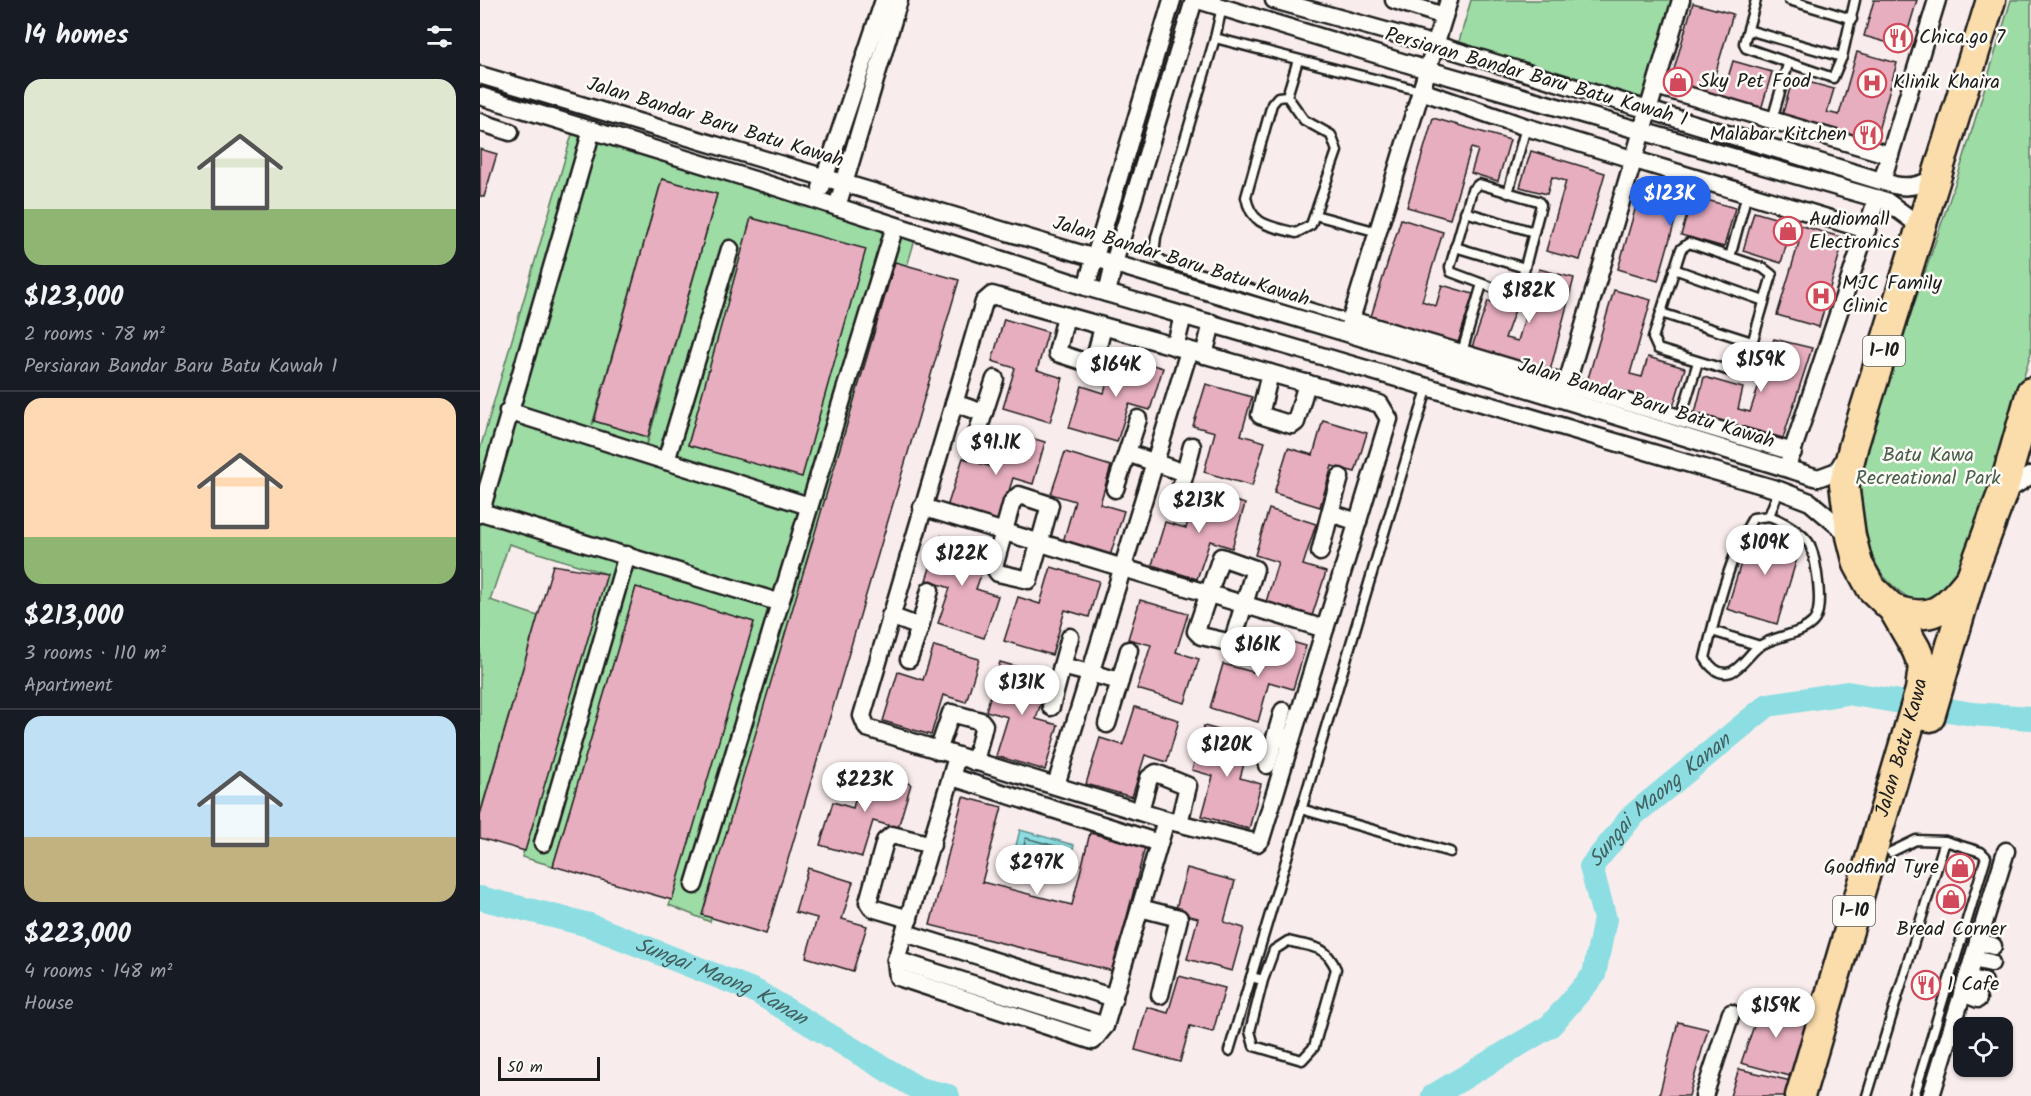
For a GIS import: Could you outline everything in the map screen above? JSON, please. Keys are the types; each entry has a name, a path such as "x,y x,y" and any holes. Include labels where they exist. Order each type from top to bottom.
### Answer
{"highway":[{"name":"Jalan Batu Kawa","path":"1929,691 1923,666 1893,609 1871,588 1858,564 1851,536 1844,484 1854,444 1939,176 1991,0"},
{"name":"Jalan Batu Kawa","path":"1800,1096 1929,691 2002,494 2030,400"},
{"path":"1893,609 1911,616 1928,615 1944,607 1971,577"},
{"name":"Jalan Batu Kawa","path":"1818,1096 1891,852 1918,727"}],"street":[{"path":"817,200 884,0"},
{"path":"837,207 899,0"},
{"path":"1086,287 1172,0"},
{"path":"1107,293 1114,263 1194,0"},
{"name":"Persiaran Bandar Baru Batu Kawah 1","path":"1198,0 1428,70 1877,198 1898,207 1912,220 1920,233"},
{"name":"Persiaran Bandar Baru Batu Kawah 1","path":"1274,0 1436,45 1907,188 1939,176"},
{"path":"1394,0 1447,8 1349,327 1462,352 1793,452"},
{"path":"1562,400 1682,0"},
{"path":"1882,181 1937,0"},
{"name":"Jalan Bandar Baru Batu Kawah","path":"480,75 1094,258 1349,327 1436,361 1818,478 1837,471 1854,444"},
{"path":"1656,86 1890,155"},
{"path":"1421,92 1526,127 1867,230"},
{"path":"480,96 817,200 1086,287 1779,490 1810,502 1851,536"},
{"path":"548,116 554,96"},
{"path":"480,122 510,132"},
{"path":"592,130 480,513 627,555 778,602"},
{"path":"1779,490 1877,198"},
{"path":"694,885 778,602 895,226"},
{"path":"666,461 730,249"},
{"path":"992,296 1103,327 1380,404 1389,419 1325,629 1283,738 1261,839 1257,843 1172,822 1056,785 957,757 867,728 863,723 862,716 922,507 987,298 992,296"},
{"path":"1065,316 1057,353 1088,363 1094,362 1103,327"},
{"path":"1183,316 1189,351"},
{"path":"1056,785 1189,351 1212,323"},
{"path":"1428,386 1436,361"},
{"path":"1270,374 1260,414 1292,425 1296,422 1307,384"},
{"path":"972,449 995,380"},
{"path":"954,403 984,413"},
{"path":"508,411 809,506"},
{"path":"1115,489 1138,419"},
{"path":"1176,505 1192,446"},
{"path":"1127,453 1185,473"},
{"path":"2002,494 2031,475"},
{"path":"1320,552 1340,477"},
{"path":"1019,495 1047,502 1050,505 1040,542 1029,580 998,573 994,567 1015,497 1019,495"},
{"path":"922,507 1325,629"},
{"path":"1330,513 1358,522"},
{"path":"543,843 627,555"},
{"path":"1224,556 1255,568 1246,605 1232,643 1201,636 1196,631 1217,561 1224,556"},
{"path":"909,659 930,590"},
{"path":"891,616 920,627"},
{"path":"1051,707 1070,637"},
{"path":"1107,724 1129,650"},
{"path":"1062,666 1120,681"},
{"path":"1267,765 1283,738 1283,711"},
{"path":"938,751 951,713 981,721 984,725 975,762"},
{"path":"957,757 896,960 1105,1026 1159,843 1172,822 1188,786 1156,773 1149,778 1140,812"},
{"path":"952,777 1159,843"},
{"path":"932,844 892,835 885,841 868,902 872,908 907,926 1114,998"},
{"path":"1931,1096 1973,988 1973,959 1986,944 2006,851"},
{"path":"1140,908 1179,918 1160,995"},
{"path":"1973,959 1990,963"},
{"path":"1704,1096 1731,1012"}],"lane":[{"path":"1756,0 1744,44 1749,51 1833,78 1842,57 1855,0"},
{"path":"1789,0 1852,19"},
{"path":"1222,7 1215,38 1156,237 1154,254 1164,262 1349,327"},
{"path":"1748,30 1842,57"},
{"path":"1215,38 1421,92"},
{"path":"1287,96 1298,60"},
{"path":"1772,120 1788,64"},
{"path":"1287,96 1304,120 1331,135 1336,143 1337,151 1316,215 1311,225 1296,233 1257,221 1248,210 1246,197 1272,104 1278,97 1287,96"},
{"path":"1508,193 1526,127"},
{"path":"1479,184 1508,193 1538,201 1541,206 1519,290 1512,295 1451,272 1450,267 1472,190 1479,184"},
{"path":"1730,257 1748,194"},
{"path":"1466,212 1534,232"},
{"path":"1316,215 1378,232"},
{"path":"1689,243 1769,271 1772,275 1740,374 1658,349 1654,344 1653,338 1674,269 1681,249 1689,243"},
{"path":"1455,247 1525,268"},
{"path":"1674,269 1764,301"},
{"path":"1462,352 1482,284"},
{"path":"1661,313 1752,342"},
{"path":"1681,417 1698,362"},
{"path":"1229,1052 1428,386"},
{"path":"1769,516 1779,490"},
{"path":"1769,516 1778,519 1809,544 1816,569 1820,612 1813,623 1760,646 1732,671 1719,672 1710,666 1705,658 1712,631 1744,532 1753,518 1769,516"},
{"path":"1712,631 1760,646"},
{"path":"1301,809 1450,852"},
{"path":"1891,852 1916,840 1945,841 1981,852 1986,857 1914,1096"},
{"path":"1867,1096 1945,841"},
{"path":"1288,941 1326,952 1331,959 1335,969 1314,1047 1302,1059 1264,1051 1254,1046 1250,1031 1263,980 1274,950 1288,941"},
{"path":"1251,977 1263,980"}],"green space":[{"path":"1471,0 1675,0 1646,100 1458,45"},
{"name":"Batu Kawa Recreational Park","path":"2011,0 2031,0 2031,353 1968,562 1942,601 1923,607 1905,596 1889,582 1879,570 1872,554 1863,519 1862,464 1865,449 1963,160"},
{"path":"575,124 917,233 710,922 669,905 754,622 636,588 553,866 522,857 607,574 509,544 490,600 538,616 480,813 480,449","holes":["662,179 717,194 647,445 648,437 594,421 592,425","755,219 796,230 731,457 688,445"]}],"water":[{"path":"1020,830 1074,845 1065,880 1011,865"}],"building":[{"path":"1874,0 1917,0 1903,47 1864,36"},
{"path":"1693,3 1733,14 1714,78 1727,81 1733,61 1772,72 1760,113 1669,87"},
{"path":"1857,52 1897,63 1874,145 1781,119 1793,78 1834,89 1827,112 1839,115"},
{"path":"1433,118 1510,140 1498,181 1471,173 1478,150 1471,148 1450,219 1407,207"},
{"path":"480,149 497,154 484,197 480,196"},
{"path":"1531,151 1605,173 1580,260 1546,251 1566,181 1552,177 1547,194 1520,187"},
{"path":"662,179 717,194 648,437 594,421"},
{"path":"1643,182 1735,208 1724,247 1681,235 1688,212 1678,210 1658,281 1618,269"},
{"path":"1754,212 1844,238 1819,327 1777,315 1799,242 1788,239 1781,263 1743,251"},
{"path":"751,218 866,249 802,477 688,445"},
{"path":"1401,219 1443,232 1422,301 1436,306 1442,285 1473,294 1457,346 1370,320"},
{"path":"895,262 959,280 766,934 702,915"},
{"path":"1539,269 1574,278 1550,371 1472,347 1488,301 1515,310 1505,338 1518,341"},
{"path":"1614,290 1651,300 1630,374 1642,377 1648,357 1685,368 1673,407 1587,382"},
{"path":"1004,319 1048,332 1037,370 1063,378 1050,422 1003,408 1015,368 992,361"},
{"path":"1774,339 1812,348 1783,438 1695,413 1704,377 1743,388 1738,409 1750,412"},
{"path":"1116,354 1163,368 1150,410 1129,404 1117,442 1069,428 1082,386 1104,393"},
{"path":"1206,384 1252,397 1241,435 1265,442 1252,486 1204,472 1215,432 1193,426"},
{"path":"1323,420 1367,433 1355,472 1332,466 1320,507 1274,493 1288,448 1313,455"},
{"path":"1001,429 1045,442 1033,484 1013,478 999,523 947,507 963,458 989,466"},
{"path":"1065,452 1111,466 1100,504 1124,511 1110,556 1063,542 1075,501 1051,494"},
{"path":"1198,490 1245,504 1232,548 1210,541 1197,579 1152,565 1165,522 1186,528"},
{"path":"1269,509 1316,524 1303,565 1326,572 1312,616 1266,602 1278,562 1255,555"},
{"path":"1752,527 1802,542 1777,624 1727,609"},
{"path":"941,536 989,552 976,589 998,596 984,638 938,623 950,588 926,580"},
{"path":"553,565 607,574 525,851 480,838 480,815"},
{"path":"1051,567 1099,581 1089,617 1065,610 1052,655 1004,641 1018,597 1040,604"},
{"path":"636,587 754,622 672,900 553,866"},
{"path":"1140,600 1188,614 1176,652 1199,659 1185,703 1137,689 1151,645 1128,639"},
{"path":"1264,634 1306,646 1293,689 1269,682 1258,722 1210,708 1223,664 1253,672"},
{"path":"934,646 979,659 966,702 943,695 931,735 883,721 898,672 923,680"},
{"path":"1000,662 1049,676 1036,719 1058,725 1045,770 996,756 1008,717 986,711"},
{"path":"1135,707 1179,720 1167,762 1145,755 1132,797 1086,784 1100,738 1123,745"},
{"path":"1204,726 1251,739 1240,778 1261,784 1249,829 1202,816 1213,776 1192,770"},
{"path":"863,770 911,784 898,828 873,821 862,857 820,845 833,802 853,808"},
{"path":"963,797 1002,807 982,882 1072,905 1090,833 1145,847 1113,971 930,925"},
{"path":"808,868 853,882 842,919 867,926 853,971 806,957 817,918 795,912"},
{"path":"1187,868 1235,881 1224,922 1244,928 1232,971 1187,959 1198,918 1175,912"},
{"path":"1179,976 1225,988 1213,1032 1190,1026 1180,1062 1135,1050 1147,1007 1168,1013"},
{"path":"1762,1003 1809,1014 1790,1076 1741,1063"},
{"path":"1678,1022 1708,1029 1689,1096 1659,1096"},
{"path":"1739,1069 1791,1081 1786,1096 1730,1096"}],"waterway":[{"name":"Sungai Maong Kanan","path":"1433,1096 1550,1026 1594,975 1605,919 1591,867 1632,816 1768,705 1847,693 1972,714 2031,718"},
{"name":"Sungai Maong Kanan","path":"480,898 589,925 757,992 919,1089 948,1096"}],"place":[{"name":"Chica.go 7","path":"1898,38"},
{"name":"Sky Pet Food","path":"1678,82"},
{"name":"Klinik Khaira","path":"1872,83"},
{"name":"Malabar Kitchen","path":"1868,135"},
{"name":"Audiomall Electronics","path":"1788,231"},
{"name":"MJC Family Clinic","path":"1821,296"},
{"name":"Goodfind Tyre","path":"1960,868"},
{"name":"Bread Corner","path":"1951,899"},
{"name":"1 Cafe","path":"1926,985"}]}
